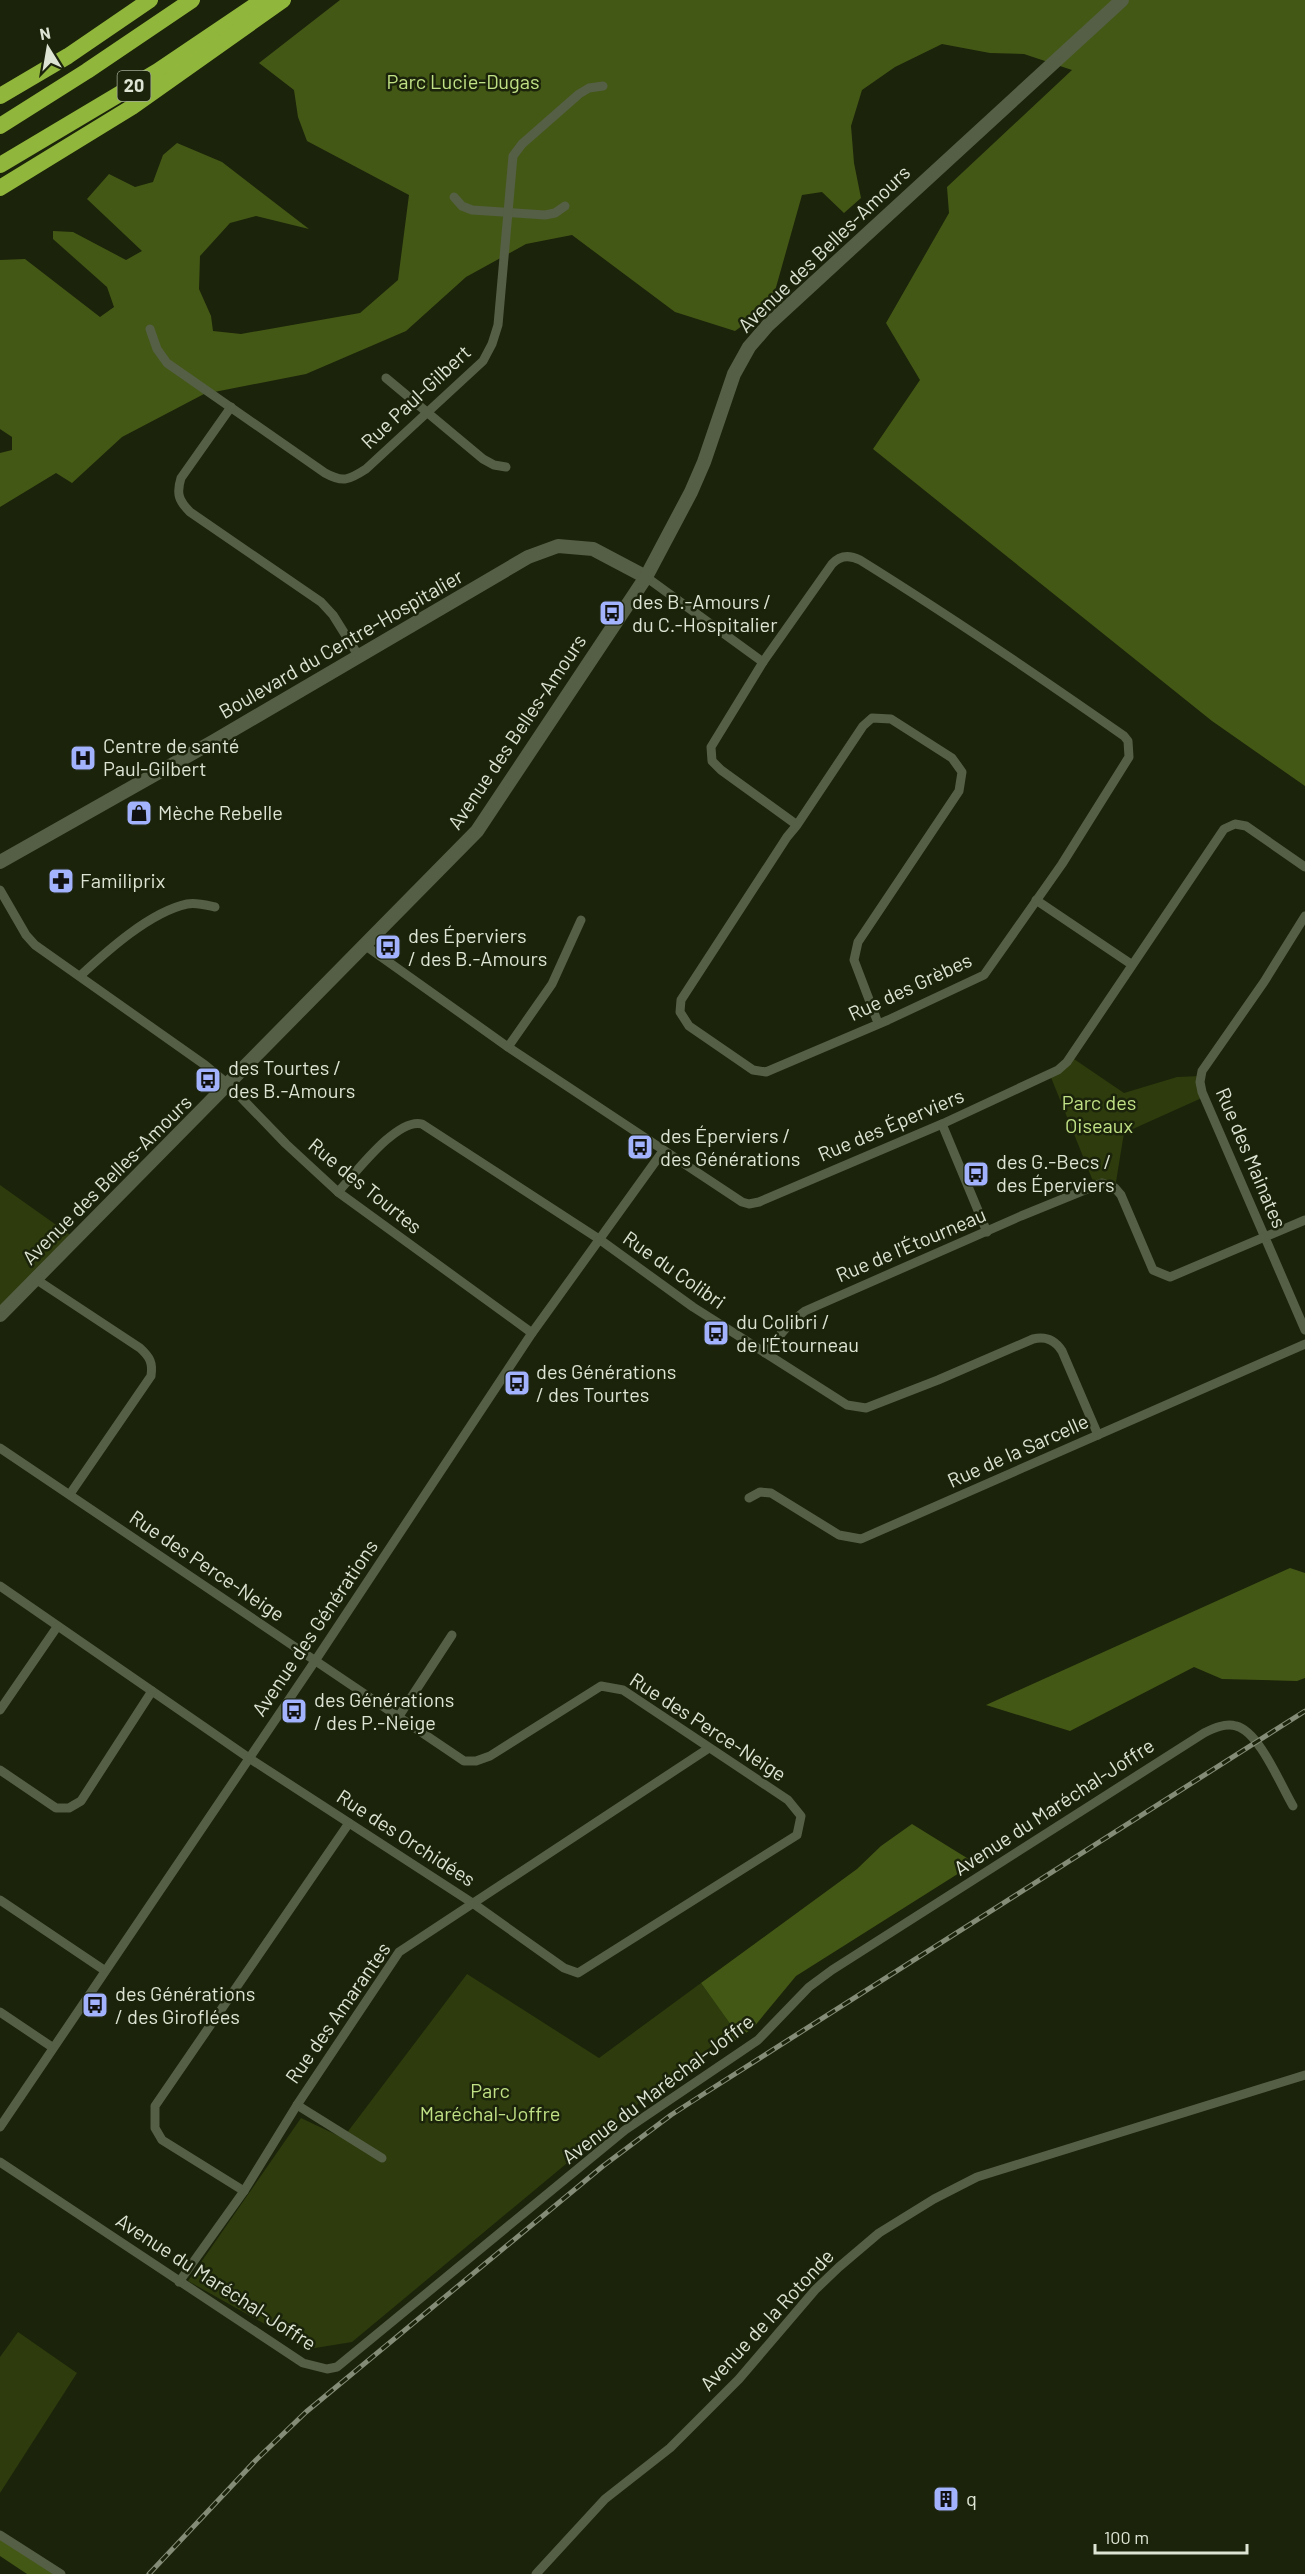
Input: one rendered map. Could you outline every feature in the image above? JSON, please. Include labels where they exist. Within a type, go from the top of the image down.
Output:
[{"type":"highway","points":[[0,96],[68,56],[150,0]]},
{"type":"highway","name":"20","points":[[0,126],[192,0]]},
{"type":"highway","name":"20","points":[[0,165],[158,71],[263,0]]},
{"type":"highway","points":[[0,189],[132,107],[283,0]]},
{"type":"street","name":"Avenue des Belles-Amours","points":[[0,1315],[477,831],[646,577],[691,492],[734,374],[749,347],[783,310],[1122,0]]},
{"type":"street","name":"Rue Paul-Gilbert","points":[[150,329],[157,350],[167,363],[338,480],[351,478],[366,469],[483,361],[498,325],[513,156],[522,144],[579,93],[589,88],[603,86]]},
{"type":"street","points":[[454,197],[462,206],[472,210],[544,215],[555,213],[565,206]]},
{"type":"street","points":[[386,378],[483,459],[494,465],[506,467]]},
{"type":"street","points":[[231,407],[181,478],[177,491],[181,503],[190,512],[321,602],[333,615],[358,655]]},
{"type":"street","name":"Boulevard du Centre-Hospitalier","points":[[0,862],[205,747],[528,557],[558,546],[593,549],[646,577]]},
{"type":"street","name":"Rue des Grèbes","points":[[853,556],[944,613],[1124,736],[1128,741],[1129,757],[1062,864],[984,975],[766,1072],[753,1070],[689,1026],[680,1012],[681,1000],[797,825],[721,770],[712,761],[711,747],[763,662],[832,564],[843,557],[853,556]]},
{"type":"street","points":[[646,577],[763,662]]},
{"type":"street","points":[[797,825],[863,726],[872,718],[891,719],[952,759],[962,772],[959,791],[858,942],[854,953],[854,960],[878,1023]]},
{"type":"street","name":"Rue des Éperviers","points":[[366,946],[508,1047],[742,1202],[749,1204],[759,1202],[942,1124],[1054,1073],[1065,1065],[1224,829],[1235,824],[1246,826],[1305,867]]},
{"type":"street","name":"Rue des Tourtes","points":[[0,890],[26,935],[35,945],[205,1065],[229,1085],[286,1144],[338,1192],[532,1333]]},
{"type":"street","points":[[1036,900],[1131,964]]},
{"type":"street","points":[[80,976],[120,940],[164,914],[187,904],[215,907]]},
{"type":"street","name":"Rue des Mainates","points":[[1305,915],[1200,1076],[1202,1092],[1305,1330]]},
{"type":"street","points":[[508,1047],[552,984],[580,921]]},
{"type":"street","name":"Rue du Colibri","points":[[338,1192],[397,1130],[416,1122],[599,1239],[693,1307],[847,1406],[866,1408],[1033,1339],[1046,1337],[1055,1342],[1062,1351],[1098,1435]]},
{"type":"street","points":[[942,1124],[987,1232]]},
{"type":"street","name":"Avenue des Générations","points":[[0,2127],[315,1661],[532,1333],[663,1150]]},
{"type":"street","name":"Rue de l'Étourneau","points":[[765,1353],[791,1322],[806,1311],[1021,1216],[1102,1183],[1115,1188],[1121,1195],[1153,1270],[1163,1276],[1174,1276],[1305,1220]]},
{"type":"street","points":[[37,1280],[140,1348],[153,1364],[151,1376],[70,1494]]},
{"type":"street","name":"Rue de la Sarcelle","points":[[749,1498],[760,1492],[771,1493],[839,1534],[861,1539],[1305,1344]]},
{"type":"street","name":"Rue des Perce-Neige","points":[[0,1448],[464,1761],[476,1761],[490,1756],[601,1686],[624,1690],[788,1800],[801,1816],[797,1835]]},
{"type":"street","name":"Rue des Orchidées","points":[[0,1586],[249,1758],[474,1904],[564,1968],[578,1973],[797,1835]]},
{"type":"street","points":[[0,1710],[57,1627]]},
{"type":"street","points":[[399,1716],[452,1635]]},
{"type":"street","points":[[0,1770],[56,1808],[69,1808],[81,1801],[152,1692]]},
{"type":"street","name":"Avenue du Maréchal-Joffre","points":[[0,2162],[303,2364],[327,2369],[337,2367],[625,2130],[745,2051],[810,1987],[832,1970],[1204,1733],[1223,1725],[1244,1729],[1260,1748],[1293,1806]]},
{"type":"street","name":"Rue des Amarantes","points":[[179,2282],[244,2191],[297,2105],[399,1952],[710,1748]]},
{"type":"street","points":[[244,2191],[162,2140],[155,2128],[155,2106],[349,1823]]},
{"type":"street","points":[[0,1900],[104,1970]]},
{"type":"street","points":[[0,2012],[52,2047]]},
{"type":"street","name":"Avenue de la Rotonde","points":[[536,2574],[605,2499],[670,2448],[739,2379],[815,2290],[879,2233],[934,2199],[977,2177],[1305,2075]]},
{"type":"street","points":[[297,2105],[382,2158]]},
{"type":"street","points":[[0,2535],[61,2574]]},
{"type":"green space","name":"Parc Lucie-Dugas","points":[[340,0],[1305,0],[1305,786],[1212,721],[873,449],[920,380],[886,323],[949,213],[947,187],[1072,70],[1024,54],[990,53],[942,44],[895,67],[862,90],[851,126],[854,163],[861,198],[844,213],[822,192],[802,195],[771,305],[735,331],[675,312],[572,235],[526,244],[466,277],[406,331],[306,374],[204,394],[122,437],[72,483],[56,473],[0,507],[0,453],[12,450],[12,437],[0,429],[0,260],[25,259],[100,317],[114,307],[107,287],[53,239],[53,231],[73,232],[126,260],[142,251],[87,199],[109,174],[135,187],[153,182],[163,155],[177,143],[222,162],[309,229],[256,216],[230,223],[200,256],[199,289],[211,316],[213,331],[241,334],[360,313],[398,280],[409,195],[307,141],[298,117],[294,90],[259,63]]},
{"type":"green space","name":"Parc des Oiseaux","points":[[1071,1057],[1124,1093],[1177,1077],[1200,1076],[1204,1097],[1124,1133],[1115,1188],[1095,1186],[1050,1075]]},
{"type":"green space","points":[[0,1185],[76,1239],[0,1314]]},
{"type":"green space","points":[[1290,1568],[1305,1573],[1305,1678],[1297,1681],[1222,1679],[1194,1667],[1070,1731],[986,1705]]},
{"type":"green space","points":[[912,1824],[975,1863],[796,1976],[753,2028],[734,2041],[728,2034],[734,2029],[701,1983],[857,1869],[881,1846]]},
{"type":"green space","name":"Parc Maréchal-Joffre","points":[[467,1974],[599,2058],[701,1983],[735,2029],[673,2075],[352,2342],[309,2349],[188,2281],[301,2118],[343,2138]]},
{"type":"green space","points":[[18,2332],[77,2373],[0,2493],[0,2357]]},
{"type":"green space","points":[[0,2535],[61,2574],[27,2574],[0,2556]]},
{"type":"railway","points":[[149,2574],[256,2460],[306,2412],[603,2166],[671,2115],[1305,1711]]},
{"type":"place","name":"des B.-Amours / du C.-Hospitalier","points":[[612,613]]},
{"type":"place","name":"Centre de santé Paul-Gilbert","points":[[83,758]]},
{"type":"place","name":"Mèche Rebelle","points":[[139,813]]},
{"type":"place","name":"Familiprix","points":[[61,881]]},
{"type":"place","name":"des Éperviers / des B.-Amours","points":[[388,947]]},
{"type":"place","name":"des Tourtes / des B.-Amours","points":[[208,1080]]},
{"type":"place","name":"des Éperviers / des Générations","points":[[640,1147]]},
{"type":"place","name":"des G.-Becs / des Éperviers","points":[[976,1174]]},
{"type":"place","name":"du Colibri / de l'Étourneau","points":[[716,1333]]},
{"type":"place","name":"des Générations / des Tourtes","points":[[517,1383]]},
{"type":"place","name":"des Générations / des P.-Neige","points":[[294,1711]]},
{"type":"place","name":"des Générations / des Giroflées","points":[[95,2005]]},
{"type":"place","name":"q","points":[[946,2499]]}]
